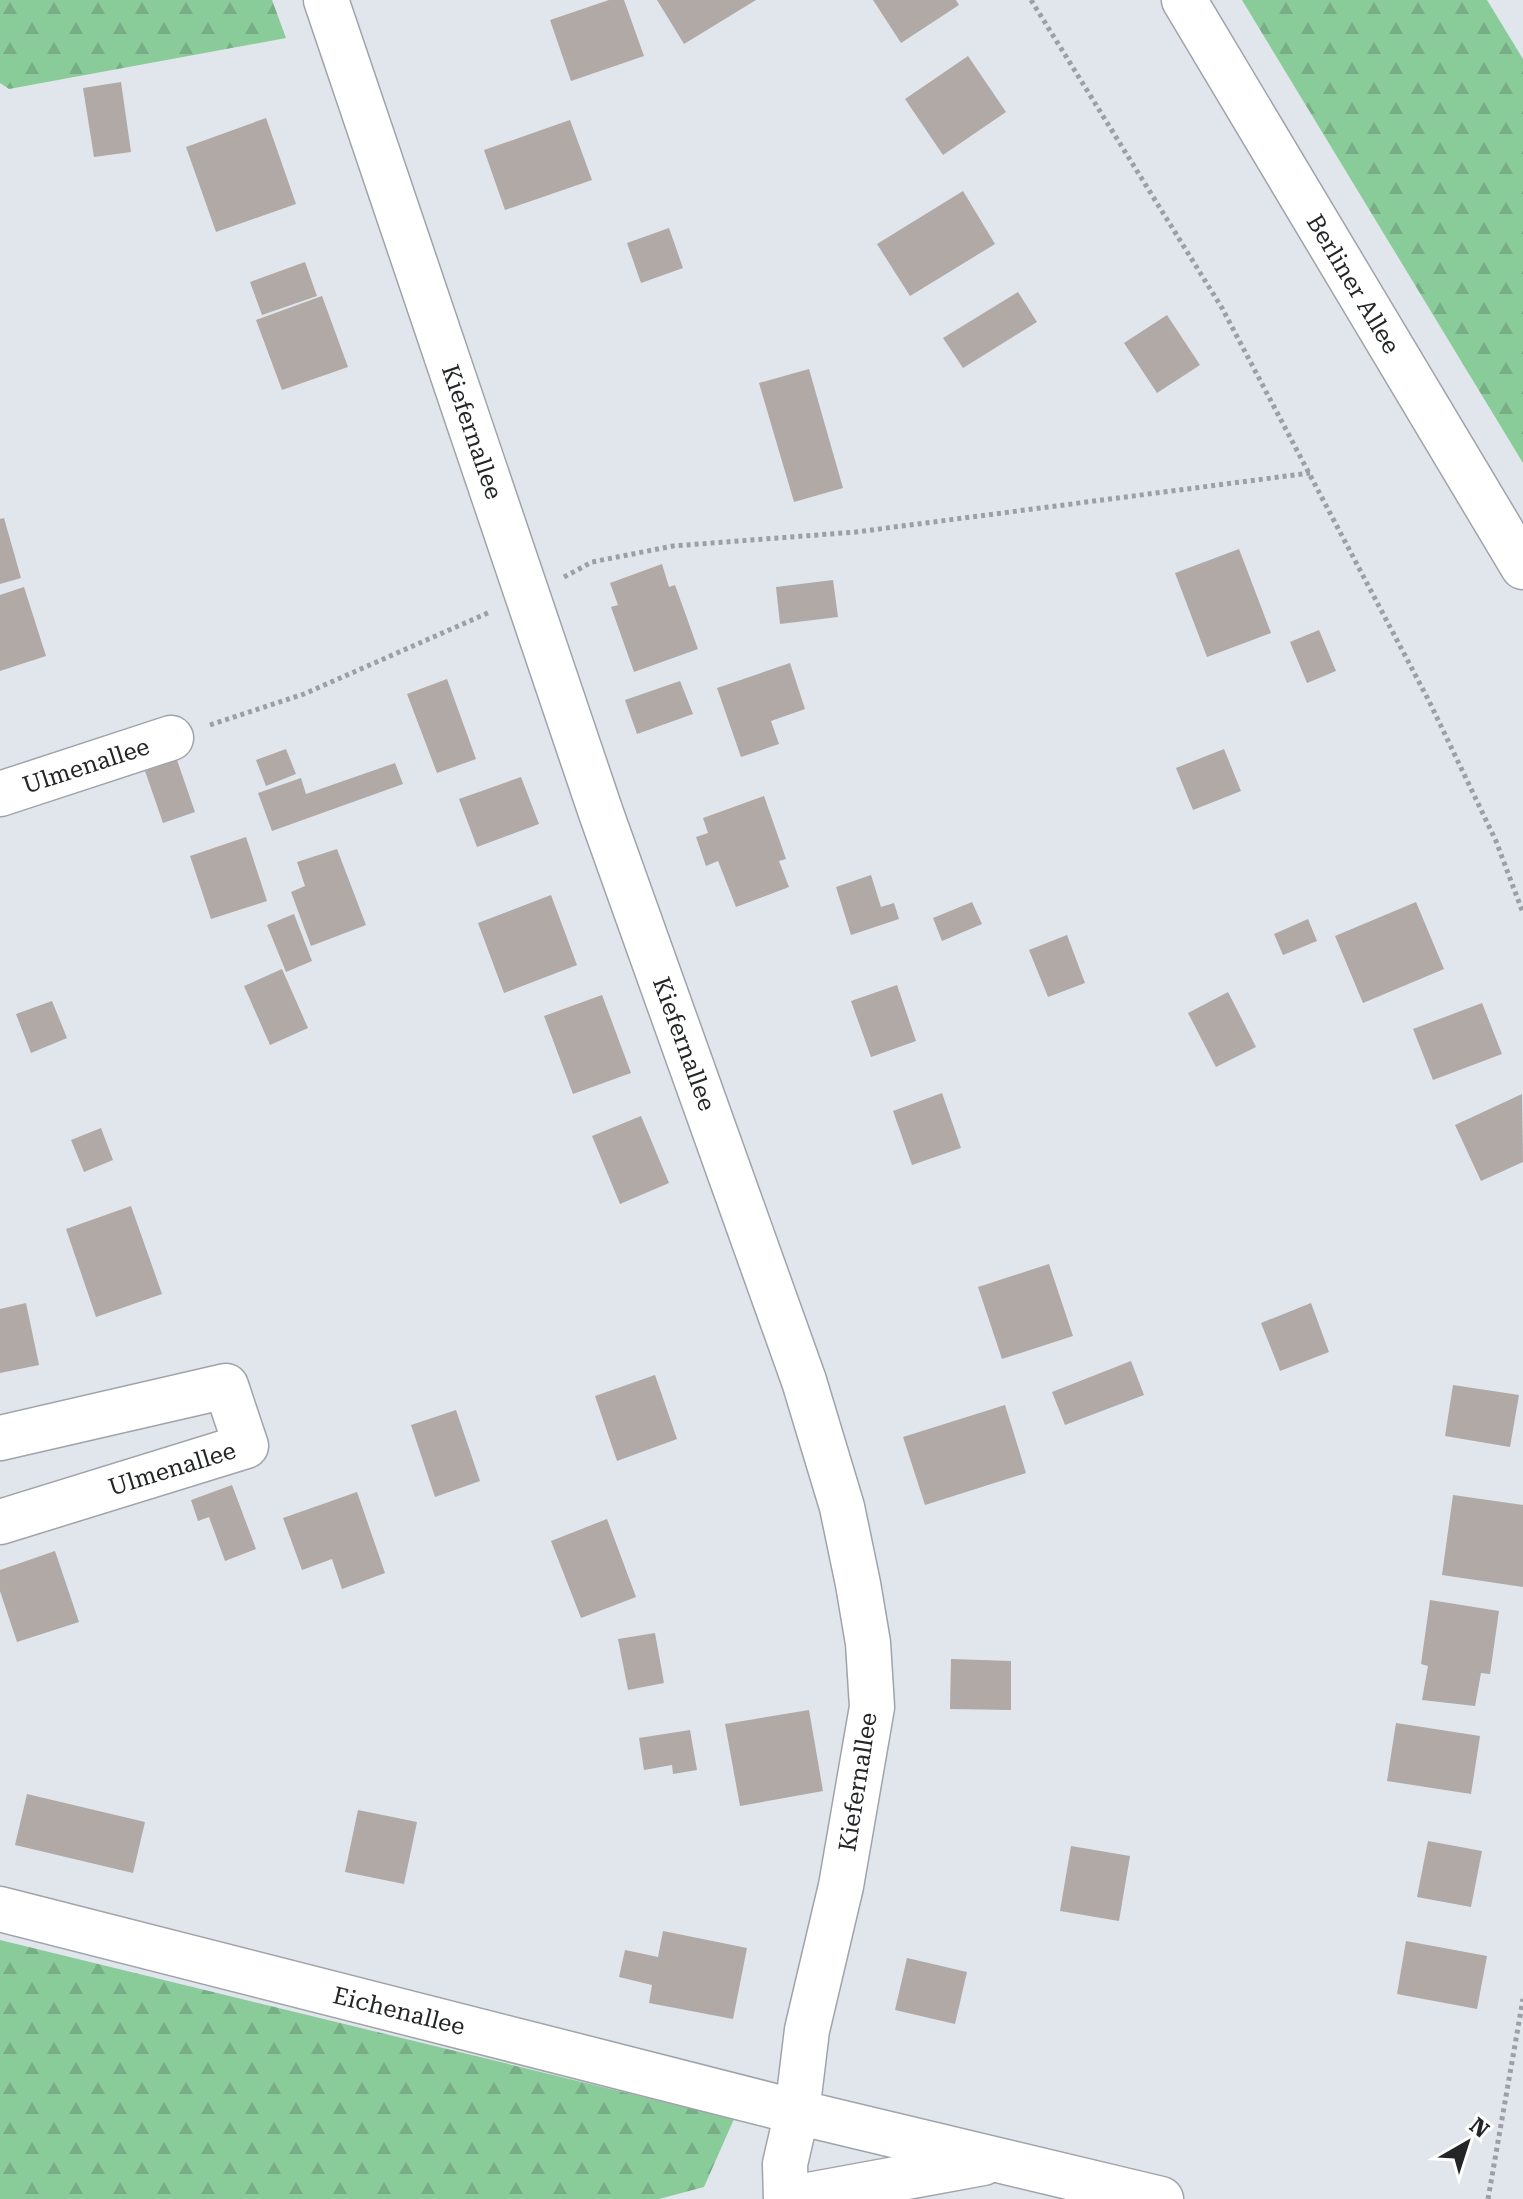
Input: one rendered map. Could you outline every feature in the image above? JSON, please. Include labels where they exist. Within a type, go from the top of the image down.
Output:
[{"type":"street","name":"Kiefernallee","points":[[326,0],[601,813],[804,1381],[842,1507],[868,1643],[872,1707],[841,1886],[807,2030],[797,2112]]},
{"type":"street","name":"Berliner Allee","points":[[1184,0],[1523,567]]},
{"type":"street","name":"Ulmenallee","points":[[0,794],[171,738]]},
{"type":"street","name":"Ulmenallee","points":[[0,1438],[226,1386],[246,1446],[0,1522]]},
{"type":"street","name":"Eichenallee","points":[[0,1909],[797,2112],[1161,2199]]},
{"type":"street","name":"Eichenallee","points":[[797,2112],[785,2164],[786,2199],[1002,2160]]},
{"type":"path","points":[[1031,0],[1222,308],[1436,715],[1496,841],[1523,913]]},
{"type":"path","points":[[171,738],[304,694],[527,596],[592,562],[673,546],[856,532],[1310,473]]},
{"type":"path","points":[[1488,2199],[1523,1999]]},
{"type":"green space","points":[[0,0],[272,0],[286,38],[9,89],[0,83]]},
{"type":"green space","points":[[1242,0],[1487,0],[1523,59],[1523,463]]},
{"type":"green space","points":[[0,1940],[734,2119],[704,2187],[659,2199],[0,2199]]},
{"type":"building","points":[[609,0],[624,0],[644,56],[571,81],[550,20]]},
{"type":"building","points":[[657,0],[756,0],[684,44]]},
{"type":"building","points":[[873,0],[956,0],[959,5],[901,43]]},
{"type":"building","points":[[968,56],[1006,112],[943,155],[905,99]]},
{"type":"building","points":[[121,82],[131,152],[94,157],[83,88]]},
{"type":"building","points":[[266,118],[296,204],[216,232],[186,147]]},
{"type":"building","points":[[570,120],[592,180],[505,210],[484,150]]},
{"type":"building","points":[[963,191],[995,244],[910,296],[877,244]]},
{"type":"building","points":[[669,228],[683,268],[641,283],[627,243]]},
{"type":"building","points":[[305,262],[317,296],[262,315],[250,282]]},
{"type":"building","points":[[1018,292],[1037,322],[963,368],[943,338]]},
{"type":"building","points":[[322,296],[348,367],[282,390],[256,320]]},
{"type":"building","points":[[1167,315],[1200,365],[1157,393],[1124,343]]},
{"type":"building","points":[[809,369],[843,488],[794,502],[759,383]]},
{"type":"building","points":[[4,518],[21,578],[0,584],[0,519]]},
{"type":"building","points":[[1239,549],[1271,633],[1207,657],[1175,573]]},
{"type":"building","points":[[662,564],[669,587],[675,585],[698,649],[634,672],[611,607],[618,605],[610,583]]},
{"type":"building","points":[[833,580],[838,617],[780,624],[776,587]]},
{"type":"building","points":[[24,587],[46,656],[0,671],[0,595]]},
{"type":"building","points":[[1319,630],[1336,671],[1307,683],[1290,642]]},
{"type":"building","points":[[790,663],[805,709],[771,721],[779,744],[741,757],[717,688]]},
{"type":"building","points":[[447,679],[476,759],[437,773],[407,694]]},
{"type":"building","points":[[680,681],[693,714],[637,734],[625,700]]},
{"type":"building","points":[[286,749],[296,774],[266,786],[256,760]]},
{"type":"building","points":[[1224,749],[1241,791],[1193,810],[1176,768]]},
{"type":"building","points":[[177,760],[195,812],[163,823],[145,771]]},
{"type":"building","points":[[395,763],[403,784],[272,831],[258,793],[301,778],[306,794]]},
{"type":"building","points":[[521,777],[539,824],[477,847],[459,799]]},
{"type":"building","points":[[764,796],[786,859],[779,861],[789,887],[736,907],[718,861],[706,866],[696,837],[708,833],[703,818]]},
{"type":"building","points":[[246,837],[267,901],[211,919],[190,856]]},
{"type":"building","points":[[337,849],[366,925],[311,946],[291,892],[305,886],[297,862]]},
{"type":"building","points":[[871,875],[881,907],[894,903],[899,919],[851,935],[836,887]]},
{"type":"building","points":[[551,895],[577,965],[504,993],[478,923]]},
{"type":"building","points":[[972,902],[982,924],[942,941],[933,918]]},
{"type":"building","points":[[1416,902],[1444,969],[1363,1003],[1335,936]]},
{"type":"building","points":[[294,914],[312,961],[286,972],[267,925]]},
{"type":"building","points":[[1308,919],[1317,941],[1283,955],[1274,934]]},
{"type":"building","points":[[1067,935],[1085,983],[1048,997],[1029,950]]},
{"type":"building","points":[[282,969],[308,1028],[270,1045],[244,986]]},
{"type":"building","points":[[897,985],[916,1041],[871,1057],[851,1001]]},
{"type":"building","points":[[1228,992],[1256,1047],[1216,1067],[1188,1013]]},
{"type":"building","points":[[602,995],[631,1073],[573,1094],[544,1016]]},
{"type":"building","points":[[52,1001],[67,1038],[31,1053],[16,1014]]},
{"type":"building","points":[[1482,1003],[1502,1054],[1433,1080],[1413,1029]]},
{"type":"building","points":[[942,1093],[961,1148],[912,1165],[893,1111]]},
{"type":"building","points":[[1522,1094],[1523,1162],[1481,1181],[1455,1125]]},
{"type":"building","points":[[641,1116],[669,1183],[620,1204],[592,1136]]},
{"type":"building","points":[[101,1128],[113,1160],[84,1172],[71,1140]]},
{"type":"building","points":[[131,1206],[162,1294],[96,1317],[66,1229]]},
{"type":"building","points":[[1049,1264],[1073,1336],[1002,1359],[978,1287]]},
{"type":"building","points":[[26,1303],[39,1365],[0,1373],[0,1309]]},
{"type":"building","points":[[1311,1303],[1329,1352],[1280,1371],[1261,1323]]},
{"type":"building","points":[[1131,1361],[1144,1395],[1065,1425],[1052,1392]]},
{"type":"building","points":[[655,1375],[677,1439],[617,1461],[595,1396]]},
{"type":"building","points":[[1453,1385],[1519,1395],[1510,1447],[1445,1436]]},
{"type":"building","points":[[1005,1405],[1026,1473],[925,1505],[903,1437]]},
{"type":"building","points":[[456,1410],[480,1481],[435,1497],[411,1425]]},
{"type":"building","points":[[232,1485],[256,1549],[225,1561],[209,1517],[198,1521],[191,1500]]},
{"type":"building","points":[[357,1492],[385,1573],[342,1589],[332,1559],[302,1570],[283,1518]]},
{"type":"building","points":[[1453,1495],[1523,1505],[1523,1587],[1442,1575]]},
{"type":"building","points":[[607,1519],[636,1597],[581,1618],[551,1541]]},
{"type":"building","points":[[55,1551],[79,1622],[17,1642],[0,1591],[0,1570]]},
{"type":"building","points":[[1430,1600],[1499,1611],[1490,1674],[1481,1673],[1475,1706],[1422,1700],[1428,1666],[1421,1664]]},
{"type":"building","points":[[655,1633],[664,1683],[628,1690],[618,1639]]},
{"type":"building","points":[[951,1659],[1011,1661],[1011,1710],[950,1709]]},
{"type":"building","points":[[809,1710],[823,1791],[740,1806],[725,1724]]},
{"type":"building","points":[[1396,1723],[1480,1736],[1471,1794],[1387,1781]]},
{"type":"building","points":[[690,1730],[697,1770],[673,1774],[672,1765],[644,1770],[639,1738]]},
{"type":"building","points":[[27,1794],[145,1822],[133,1873],[15,1845]]},
{"type":"building","points":[[358,1810],[417,1822],[404,1884],[345,1872]]},
{"type":"building","points":[[1428,1841],[1482,1851],[1471,1907],[1417,1897]]},
{"type":"building","points":[[1071,1846],[1130,1856],[1119,1921],[1060,1911]]},
{"type":"building","points":[[663,1931],[747,1948],[733,2019],[649,2003],[652,1985],[619,1977],[625,1950],[658,1957]]},
{"type":"building","points":[[1406,1941],[1487,1956],[1477,2009],[1397,1994]]},
{"type":"building","points":[[907,1958],[967,1972],[955,2024],[895,2010]]}]
